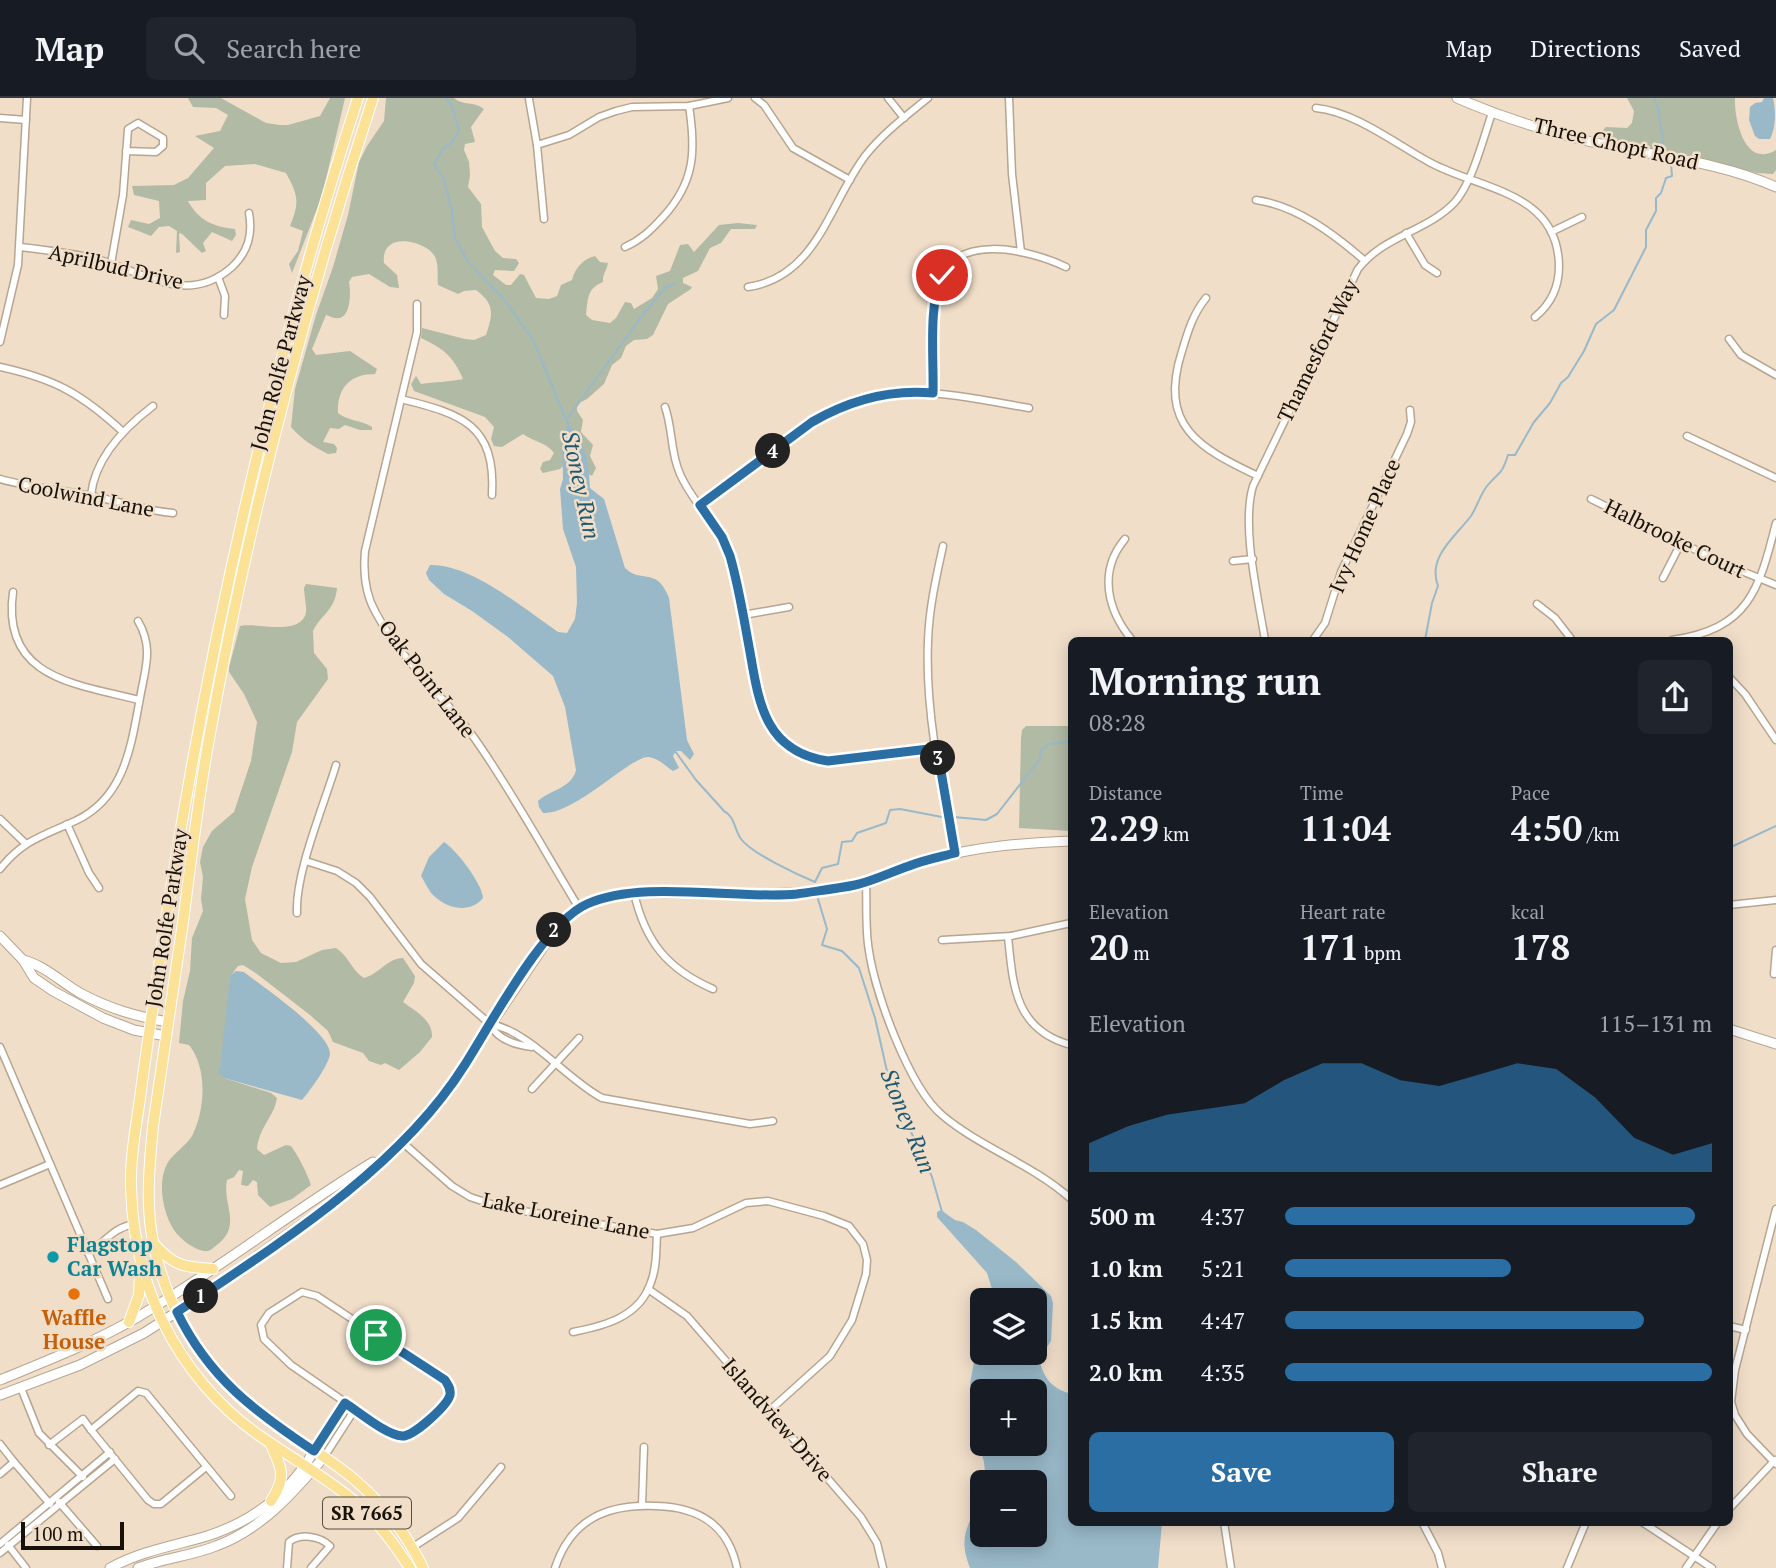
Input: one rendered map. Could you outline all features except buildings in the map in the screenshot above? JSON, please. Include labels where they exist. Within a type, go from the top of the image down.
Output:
[{"type":"main road","name":"John Rolfe Parkway","points":[[309,1469],[236,1416],[204,1384],[178,1349],[156,1306],[140,1258],[134,1224],[132,1161],[191,762],[241,518],[290,328],[358,98]]},
{"type":"main road","name":"John Rolfe Parkway","points":[[324,1457],[260,1414],[229,1386],[200,1352],[170,1297],[154,1244],[150,1220],[149,1166],[196,814],[241,576],[271,446],[306,317],[373,98]]},
{"type":"main road","name":"Three Chopt Road","points":[[1457,98],[1492,113],[1575,138],[1719,167],[1776,186]]},
{"type":"main road","points":[[0,1395],[100,1356],[163,1321],[349,1191],[402,1142],[438,1103],[556,928],[579,908],[602,898],[634,893],[778,895],[819,891],[866,882],[911,865],[955,853],[1068,841]]},
{"type":"main road","points":[[0,936],[23,960],[34,978],[71,1002],[134,1030],[166,1036]]},
{"type":"main road","points":[[23,960],[36,963],[80,993],[105,1005],[131,1016],[168,1022]]},
{"type":"main road","points":[[1733,1030],[1776,1044]]},
{"type":"main road","points":[[0,1380],[73,1350],[129,1322],[214,1269],[326,1191],[390,1152]]},
{"type":"main road","points":[[154,1244],[164,1255],[181,1266],[214,1269]]},
{"type":"main road","points":[[129,1322],[140,1290],[140,1258]]},
{"type":"main road","points":[[270,1443],[282,1473],[280,1486],[271,1501]]},
{"type":"main road","points":[[138,1568],[227,1542],[278,1507],[309,1469],[314,1451]]},
{"type":"main road","points":[[110,1568],[141,1553],[220,1531],[249,1517],[285,1492],[324,1457]]},
{"type":"main road","name":"SR 7665","points":[[324,1457],[365,1489],[413,1547],[424,1568]]},
{"type":"main road","name":"SR 7665","points":[[309,1469],[338,1488],[372,1518],[396,1546],[410,1568]]},
{"type":"street","points":[[0,342],[12,295],[19,247],[27,98]]},
{"type":"street","points":[[537,145],[569,135],[599,117],[632,107],[689,106],[728,98]]},
{"type":"street","points":[[755,98],[764,105],[793,148],[850,180]]},
{"type":"street","points":[[888,98],[904,118]]},
{"type":"street","points":[[748,287],[782,275],[800,262],[866,155],[928,98]]},
{"type":"street","points":[[1009,98],[1012,174],[1021,253]]},
{"type":"street","points":[[529,99],[537,145],[544,219]]},
{"type":"street","points":[[625,247],[648,234],[677,201],[685,185],[693,155],[689,106]]},
{"type":"street","points":[[1316,108],[1340,113],[1431,163],[1519,198],[1541,216],[1551,232],[1559,259],[1558,281],[1550,302],[1535,317]]},
{"type":"street","name":"Thamesford Way","points":[[1265,637],[1248,510],[1258,476],[1350,284],[1365,261],[1388,243],[1439,215],[1453,204],[1468,179],[1492,113]]},
{"type":"street","points":[[0,118],[26,120]]},
{"type":"street","points":[[111,264],[123,195],[126,151],[128,129],[138,123],[163,138],[163,146],[156,152],[126,151]]},
{"type":"street","points":[[1256,200],[1282,205],[1338,238],[1365,261]]},
{"type":"street","points":[[224,315],[225,296],[218,277],[237,262],[245,250],[251,234],[249,213]]},
{"type":"street","points":[[1551,232],[1582,217]]},
{"type":"street","points":[[1406,233],[1425,265],[1437,273]]},
{"type":"street","name":"Aprilbud Drive","points":[[19,247],[66,253],[111,264],[172,285],[192,285],[218,277]]},
{"type":"street","points":[[933,393],[937,285],[956,259],[972,251],[990,248],[1046,257],[1066,267]]},
{"type":"street","points":[[1206,298],[1194,314],[1179,359],[1175,384],[1177,404],[1184,424],[1205,448],[1258,476]]},
{"type":"street","name":"Oak Point Lane","points":[[417,304],[419,322],[365,551],[363,564],[368,594],[378,617],[399,647],[476,740],[579,908]]},
{"type":"street","points":[[1729,340],[1741,355],[1776,374]]},
{"type":"street","points":[[0,367],[41,378],[70,390],[93,405],[123,432]]},
{"type":"street","points":[[700,505],[812,422],[830,412],[878,395],[902,392],[933,393],[1029,408]]},
{"type":"street","points":[[401,399],[446,411],[474,430],[492,463],[492,495]]},
{"type":"street","points":[[91,495],[96,471],[123,432],[153,406]]},
{"type":"street","points":[[665,407],[671,428],[674,459],[680,475],[722,537],[730,556],[760,706],[776,734],[804,755],[828,761],[937,748]]},
{"type":"street","name":"Ivy Home Place","points":[[1315,637],[1325,623],[1341,572],[1407,434],[1411,422],[1410,410]]},
{"type":"street","points":[[1687,436],[1776,478]]},
{"type":"street","name":"Coolwind Lane","points":[[0,479],[34,488],[91,495],[156,512],[173,513]]},
{"type":"street","name":"Halbrooke Court","points":[[1591,499],[1759,580],[1776,585]]},
{"type":"street","points":[[1686,637],[1709,632],[1725,624],[1745,606],[1759,580],[1776,523]]},
{"type":"street","points":[[1125,539],[1111,561],[1108,582],[1116,616],[1128,637]]},
{"type":"street","points":[[1663,578],[1681,543]]},
{"type":"street","points":[[943,546],[933,595],[928,642],[930,698],[955,853]]},
{"type":"street","points":[[1233,561],[1253,559]]},
{"type":"street","points":[[12,592],[10,615],[17,638],[35,665],[61,680],[139,701]]},
{"type":"street","points":[[1537,604],[1555,618],[1570,637]]},
{"type":"street","points":[[743,615],[789,607]]},
{"type":"street","points":[[0,869],[25,843],[90,812],[106,799],[120,778],[129,754],[148,646],[138,621]]},
{"type":"street","points":[[1709,632],[1711,637]]},
{"type":"street","points":[[1733,681],[1745,694],[1776,740]]},
{"type":"street","points":[[298,913],[297,898],[306,861],[336,765]]},
{"type":"street","points":[[0,819],[25,843]]},
{"type":"street","points":[[67,824],[89,873],[99,888]]},
{"type":"street","points":[[306,861],[337,871],[356,883],[370,897],[421,964],[489,1024],[495,1034],[522,1046],[534,1048],[583,1087],[608,1100],[750,1124],[773,1121]]},
{"type":"street","points":[[866,882],[872,967],[898,1043],[924,1095],[932,1106],[953,1123],[1048,1180],[1068,1197]]},
{"type":"street","points":[[634,893],[643,925],[653,944],[682,972],[713,989]]},
{"type":"street","points":[[1733,905],[1776,900]]},
{"type":"street","points":[[942,940],[1011,936],[1068,924]]},
{"type":"street","points":[[1011,936],[1012,982],[1017,1000],[1026,1015],[1049,1037],[1068,1044]]},
{"type":"street","points":[[1774,974],[1776,950]]},
{"type":"street","points":[[532,1090],[579,1038]]},
{"type":"street","points":[[0,1047],[108,1299]]},
{"type":"street","name":"Lake Loreine Lane","points":[[402,1142],[452,1186],[490,1205],[657,1234],[693,1228],[746,1203],[768,1201],[839,1221],[858,1236],[866,1253],[867,1271],[852,1320],[830,1356],[769,1411]]},
{"type":"street","points":[[0,1185],[50,1164]]},
{"type":"street","points":[[1733,1380],[1776,1209]]},
{"type":"street","points":[[88,1253],[102,1244],[118,1227],[134,1224]]},
{"type":"street","points":[[573,1332],[606,1325],[623,1317],[639,1302],[648,1289],[656,1262],[657,1234]]},
{"type":"street","name":"Islandview Drive","points":[[648,1289],[687,1316],[866,1525],[877,1543],[883,1568]]},
{"type":"street","points":[[302,1292],[317,1296],[445,1380],[450,1389],[445,1404],[415,1432],[405,1437],[393,1434],[345,1403],[291,1365],[261,1335],[265,1316],[302,1292]]},
{"type":"street","points":[[1733,1326],[1746,1330]]},
{"type":"street","points":[[21,1388],[39,1433],[84,1478]]},
{"type":"street","points":[[91,1430],[138,1391],[146,1393],[231,1496]]},
{"type":"street","points":[[314,1451],[345,1403]]},
{"type":"street","points":[[324,1457],[355,1409]]},
{"type":"street","points":[[1733,1412],[1747,1434],[1775,1461],[1733,1505]]},
{"type":"street","points":[[49,1445],[83,1419],[154,1504],[161,1504],[206,1467]]},
{"type":"street","points":[[0,1444],[51,1506]]},
{"type":"street","points":[[642,1505],[644,1447]]},
{"type":"street","points":[[26,1568],[3,1547],[84,1478],[110,1452]]},
{"type":"street","points":[[84,1478],[115,1459]]},
{"type":"street","points":[[0,1474],[14,1462]]},
{"type":"street","points":[[413,1547],[458,1518],[501,1467]]},
{"type":"street","points":[[58,1500],[97,1546]]},
{"type":"street","points":[[555,1568],[564,1547],[584,1524],[608,1510],[642,1505],[678,1507],[699,1514],[726,1538],[737,1568]]},
{"type":"street","points":[[1225,1526],[1231,1568]]},
{"type":"street","points":[[1424,1526],[1438,1553],[1442,1568]]},
{"type":"street","points":[[1567,1568],[1584,1526]]},
{"type":"street","points":[[1648,1526],[1712,1568]]},
{"type":"street","points":[[1686,1568],[1715,1526]]},
{"type":"street","points":[[287,1568],[289,1542],[304,1536],[326,1541],[330,1546],[311,1568]]},
{"type":"green space","points":[[188,98],[221,98],[266,123],[288,125],[320,116],[330,98],[345,98],[322,196],[292,273],[289,264],[298,251],[303,231],[290,226],[296,204],[293,187],[286,173],[255,164],[225,166],[206,183],[206,200],[188,201],[207,221],[235,229],[236,235],[232,241],[212,232],[203,243],[206,251],[202,253],[181,233],[180,252],[176,253],[177,231],[169,226],[159,227],[151,236],[128,227],[131,220],[149,224],[160,218],[159,201],[134,195],[132,186],[174,185],[188,178],[214,148],[195,136],[220,131],[228,115],[216,108],[193,107]]},
{"type":"green space","points":[[386,98],[454,98],[484,109],[471,127],[475,142],[465,144],[470,175],[468,187],[481,204],[482,227],[495,251],[503,258],[516,259],[519,263],[514,271],[495,270],[493,275],[506,285],[511,285],[520,274],[524,275],[536,298],[549,299],[557,296],[561,285],[572,280],[580,265],[595,256],[600,262],[608,263],[603,282],[594,287],[589,295],[586,315],[592,320],[610,323],[625,302],[631,303],[634,309],[652,298],[658,289],[656,276],[670,271],[680,245],[688,244],[694,252],[719,225],[757,225],[755,229],[731,229],[721,243],[710,248],[698,271],[683,278],[683,283],[692,287],[691,289],[668,304],[653,335],[647,339],[634,340],[626,346],[621,358],[612,365],[604,384],[577,404],[577,411],[583,420],[581,432],[593,445],[590,456],[596,468],[592,476],[566,463],[560,469],[543,473],[540,469],[543,462],[550,460],[554,453],[547,447],[523,434],[502,447],[494,446],[491,439],[494,427],[485,417],[414,391],[411,384],[416,376],[421,384],[463,379],[447,354],[421,338],[422,328],[474,340],[486,335],[491,310],[487,300],[476,290],[458,294],[438,285],[435,257],[431,251],[424,246],[405,241],[389,245],[385,252],[384,263],[397,275],[399,288],[390,287],[369,274],[352,277],[349,282],[348,309],[342,317],[326,315],[312,349],[316,355],[350,351],[377,369],[375,374],[359,377],[347,384],[338,404],[338,413],[372,427],[372,430],[360,430],[345,425],[339,429],[330,428],[323,442],[334,444],[337,448],[336,453],[328,454],[291,427],[295,389],[348,215],[359,162],[384,121]]},
{"type":"green space","points":[[1627,98],[1735,98],[1739,129],[1749,148],[1756,153],[1765,154],[1776,150],[1776,170],[1773,174],[1757,173],[1695,156],[1607,140],[1602,131],[1606,127],[1627,128],[1632,123],[1634,111]]},
{"type":"green space","points":[[306,584],[337,588],[334,602],[313,631],[314,653],[327,669],[328,679],[297,722],[292,752],[252,867],[245,899],[252,940],[261,953],[281,963],[296,962],[322,950],[336,948],[364,978],[403,958],[415,976],[403,1002],[426,1021],[432,1031],[432,1037],[420,1052],[399,1070],[385,1063],[381,1065],[369,1061],[363,1053],[333,1042],[328,1031],[310,1015],[257,974],[243,965],[238,966],[230,977],[224,1078],[271,1093],[277,1098],[257,1149],[264,1155],[286,1145],[291,1146],[311,1185],[292,1199],[270,1207],[258,1195],[257,1182],[253,1180],[248,1186],[241,1185],[243,1171],[239,1170],[234,1177],[227,1180],[229,1229],[218,1244],[204,1251],[187,1243],[174,1230],[164,1207],[162,1180],[167,1164],[192,1136],[202,1102],[202,1077],[195,1054],[189,1045],[179,1043],[192,938],[203,911],[200,862],[203,847],[212,831],[234,812],[251,761],[257,722],[244,694],[229,672],[229,667],[240,626],[284,627],[300,622],[306,613]]},
{"type":"green space","points":[[1026,726],[1068,726],[1068,831],[1019,828],[1022,730]]},
{"type":"water","points":[[1764,98],[1773,98],[1774,103],[1774,124],[1770,139],[1759,139],[1755,136],[1749,120],[1750,107],[1762,102]]},
{"type":"water","points":[[568,424],[579,438],[585,454],[590,488],[604,499],[625,568],[631,573],[659,582],[669,598],[687,740],[694,754],[690,760],[681,751],[676,751],[673,756],[679,768],[673,771],[653,758],[641,759],[571,805],[543,813],[538,801],[570,781],[576,770],[565,707],[553,676],[508,637],[444,594],[429,580],[426,573],[430,565],[463,572],[514,600],[558,632],[567,633],[575,619],[577,603],[576,567],[563,529],[560,489],[563,479],[562,439]]},
{"type":"water","points":[[444,842],[455,852],[479,885],[483,898],[472,906],[458,908],[445,904],[431,893],[421,876],[429,857]]},
{"type":"water","points":[[236,971],[244,972],[293,1010],[327,1044],[330,1053],[327,1064],[302,1100],[224,1078],[218,1072],[230,976]]},
{"type":"water","points":[[941,1210],[976,1230],[1043,1288],[992,1288],[987,1273],[937,1217],[937,1212]]},
{"type":"water","points":[[1047,1292],[1053,1303],[1051,1341],[1047,1347]]},
{"type":"water","points":[[973,1365],[1041,1365],[1049,1381],[1068,1393],[1068,1526],[1162,1526],[1158,1568],[970,1568],[965,1540],[970,1521],[970,1547],[1047,1547],[1047,1470],[985,1470],[982,1456],[1047,1456],[1047,1379],[971,1379]]},
{"type":"waterway","name":"Stoney Run","points":[[446,98],[453,108],[459,131],[443,149],[434,165],[443,177],[452,211],[455,238],[468,262],[503,298],[533,340],[568,424]]},
{"type":"waterway","points":[[1654,98],[1664,148]]},
{"type":"waterway","points":[[1426,637],[1438,586],[1436,566],[1439,557],[1471,516],[1485,490],[1501,471],[1508,455],[1515,455],[1534,422],[1568,377],[1596,324],[1614,310],[1646,247],[1646,230],[1656,211],[1656,198],[1661,193],[1666,178],[1672,176],[1671,164]]},
{"type":"waterway","points":[[568,418],[641,317],[665,288],[675,283]]},
{"type":"waterway","points":[[954,817],[986,820],[997,814],[1040,759],[1041,750],[1049,744],[1068,741]]},
{"type":"waterway","name":"Stoney Run","points":[[675,751],[696,780],[730,817],[746,845],[775,863],[815,882],[822,868],[838,864],[842,842],[852,841],[857,833],[886,823],[890,810],[900,809],[942,817]]},
{"type":"waterway","points":[[1733,846],[1776,826]]},
{"type":"waterway","name":"Stoney Run","points":[[818,899],[827,929],[822,945],[842,951],[859,968],[875,1018],[891,1089],[932,1177],[942,1212]]},
{"type":"place","name":"Flagstop Car Wash","points":[[53,1257]]},
{"type":"place","name":"Waffle House","points":[[74,1294]]},
{"type":"route","points":[[376,1335],[445,1380],[450,1389],[448,1399],[415,1432],[405,1437],[393,1434],[345,1403],[314,1451],[260,1414],[229,1386],[194,1342],[177,1312],[349,1191],[425,1119],[464,1067],[533,959],[556,928],[579,908],[602,898],[634,893],[778,895],[819,891],[856,885],[911,865],[955,853],[937,748],[828,761],[814,759],[796,751],[776,734],[760,706],[730,556],[722,537],[700,505],[812,422],[830,412],[862,399],[886,394],[933,393],[935,302],[937,285],[942,275]]}]
